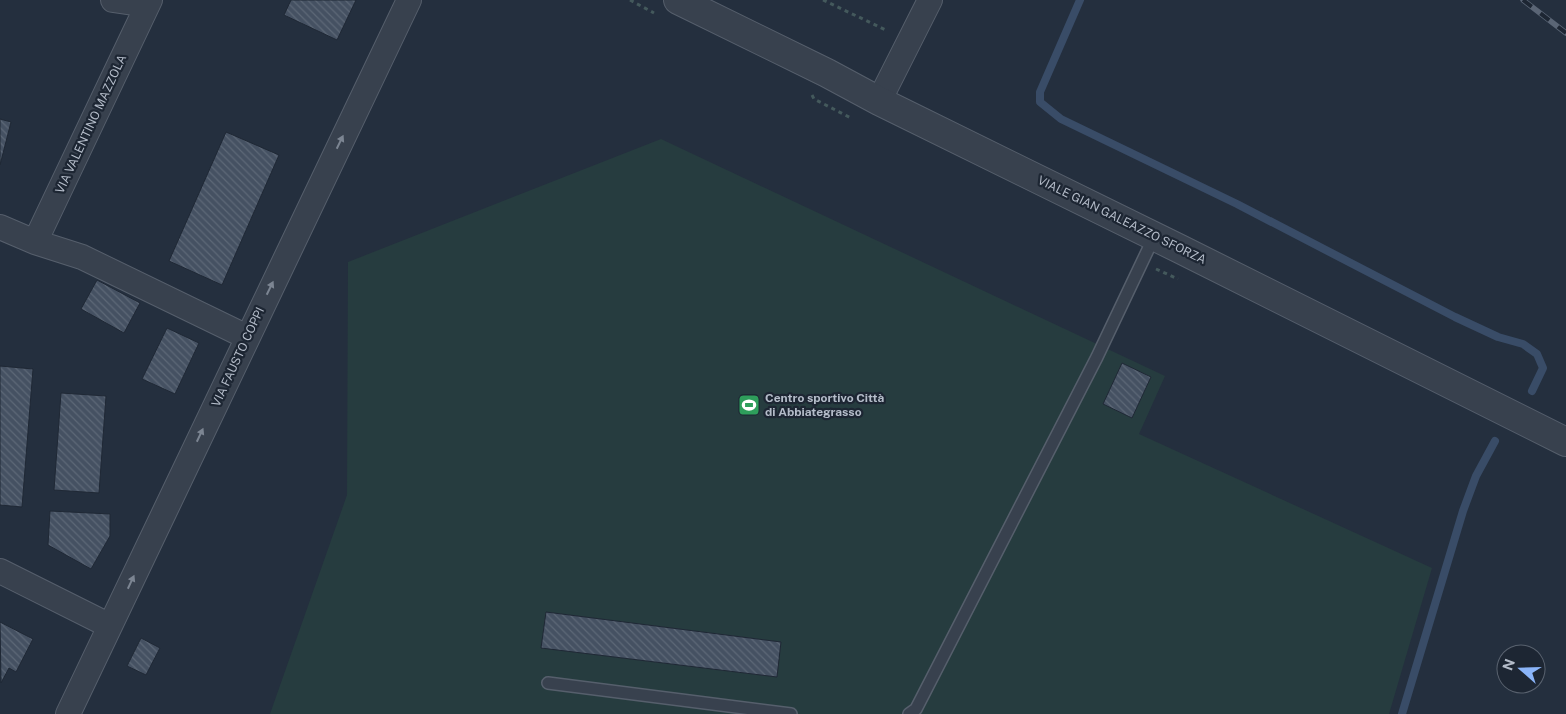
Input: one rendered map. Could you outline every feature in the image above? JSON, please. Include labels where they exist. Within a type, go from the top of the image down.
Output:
[{"type":"street","name":"VIA VALENTINO MAZZOLA","points":[[35,242],[148,3],[113,0]]},
{"type":"street","name":"VIA FAUSTO COPPI","points":[[68,714],[409,0]]},
{"type":"street","name":"VIALE GIAN GALEAZZO SFORZA","points":[[678,0],[1566,442]]},
{"type":"street","points":[[879,101],[930,0]]},
{"type":"street","points":[[0,228],[35,242],[82,257],[247,337]]},
{"type":"street","points":[[0,571],[110,626]]},
{"type":"lane","points":[[909,714],[916,709],[926,691],[1097,357],[1154,237]]},
{"type":"lane","points":[[548,683],[791,714]]},
{"type":"path","points":[[823,0],[909,41]]},
{"type":"green space","name":"Centro sportivo Città di Abbiategrasso","points":[[661,139],[1165,376],[1139,434],[1432,568],[1389,714],[270,714],[347,495],[348,262]]},
{"type":"building","points":[[291,0],[356,0],[337,40],[284,15]]},
{"type":"building","points":[[0,119],[11,122],[0,165]]},
{"type":"building","points":[[226,132],[279,155],[222,285],[169,261]]},
{"type":"building","points":[[97,280],[140,303],[124,333],[81,309]]},
{"type":"building","points":[[167,328],[199,343],[175,394],[142,379]]},
{"type":"building","points":[[1122,363],[1151,377],[1132,418],[1103,404]]},
{"type":"building","points":[[0,366],[33,369],[22,507],[0,505]]},
{"type":"building","points":[[61,393],[106,396],[99,493],[54,490]]},
{"type":"building","points":[[50,511],[110,514],[110,536],[91,569],[48,545]]},
{"type":"building","points":[[546,612],[781,642],[777,677],[541,648]]},
{"type":"building","points":[[0,622],[33,639],[16,672],[9,668],[1,683]]},
{"type":"building","points":[[141,638],[160,648],[146,675],[127,666]]},
{"type":"waterway","points":[[1080,0],[1040,92],[1040,102],[1061,119],[1237,204],[1455,317],[1498,337],[1523,344],[1537,354],[1543,368],[1532,391]]},
{"type":"waterway","points":[[1402,714],[1463,511],[1476,476],[1495,441]]},
{"type":"railway","points":[[1523,0],[1566,33]]},
{"type":"place","name":"Centro sportivo Città di Abbiategrasso","points":[[749,405]]}]
